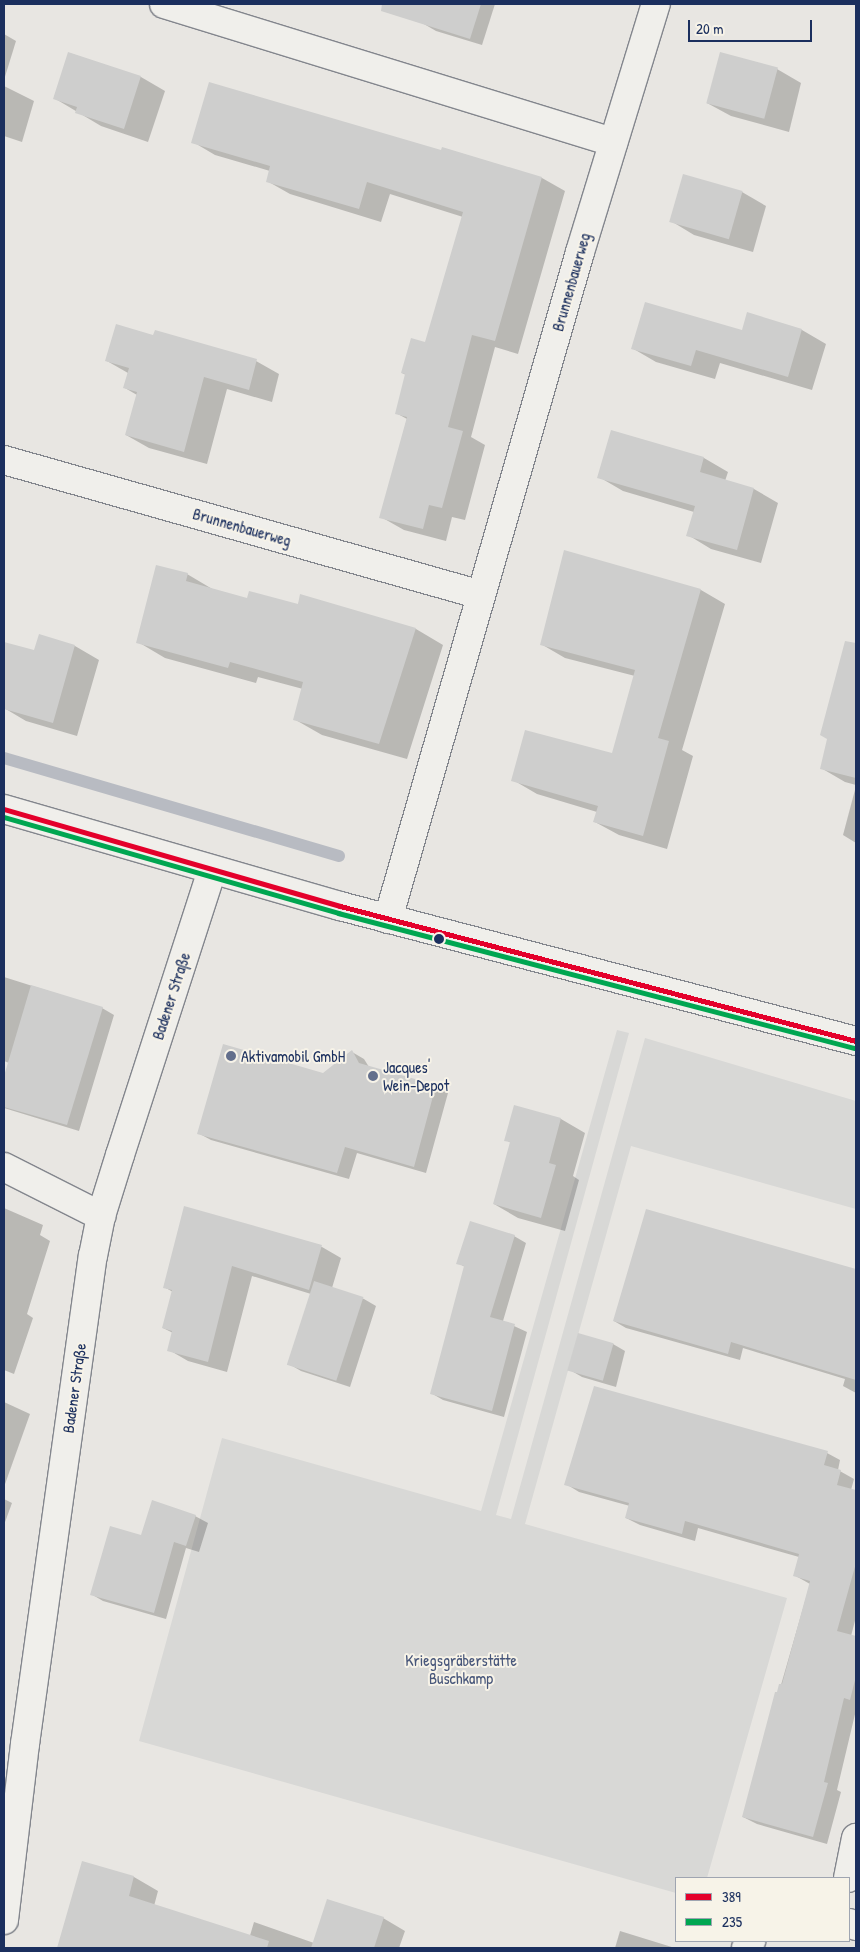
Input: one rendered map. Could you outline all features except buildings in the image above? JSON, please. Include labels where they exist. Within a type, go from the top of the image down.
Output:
[{"type":"street","points":[[164,4],[613,142]]},
{"type":"street","name":"Brunnenbauerweg","points":[[388,919],[480,595],[613,142],[656,4]]},
{"type":"street","name":"Brunnenbauerweg","points":[[4,460],[480,595]]},
{"type":"street","points":[[4,810],[212,871],[388,919],[856,1041]]},
{"type":"street","name":"Badener Straße","points":[[4,1920],[14,1738],[101,1216],[212,871]]},
{"type":"street","points":[[4,1167],[101,1216]]},
{"type":"street","points":[[848,1877],[856,1838]]},
{"type":"shaded area","name":"Kriegsgräberstätte Buschkamp","points":[[617,1030],[629,1033],[496,1515],[511,1519],[645,1038],[856,1101],[856,1209],[631,1146],[525,1524],[787,1598],[707,1877],[675,1877],[675,1893],[139,1741],[222,1438],[481,1511]]},
{"type":"waterway","points":[[4,758],[339,856]]},
{"type":"transit line","name":"389","points":[[4,809],[340,906],[856,1041]]},
{"type":"transit line","name":"235","points":[[4,817],[338,913],[854,1048]]},
{"type":"place","name":"Aktivamobil GmbH","points":[[231,1056]]},
{"type":"place","name":"Jacques' Wein-Depot","points":[[373,1076]]}]
